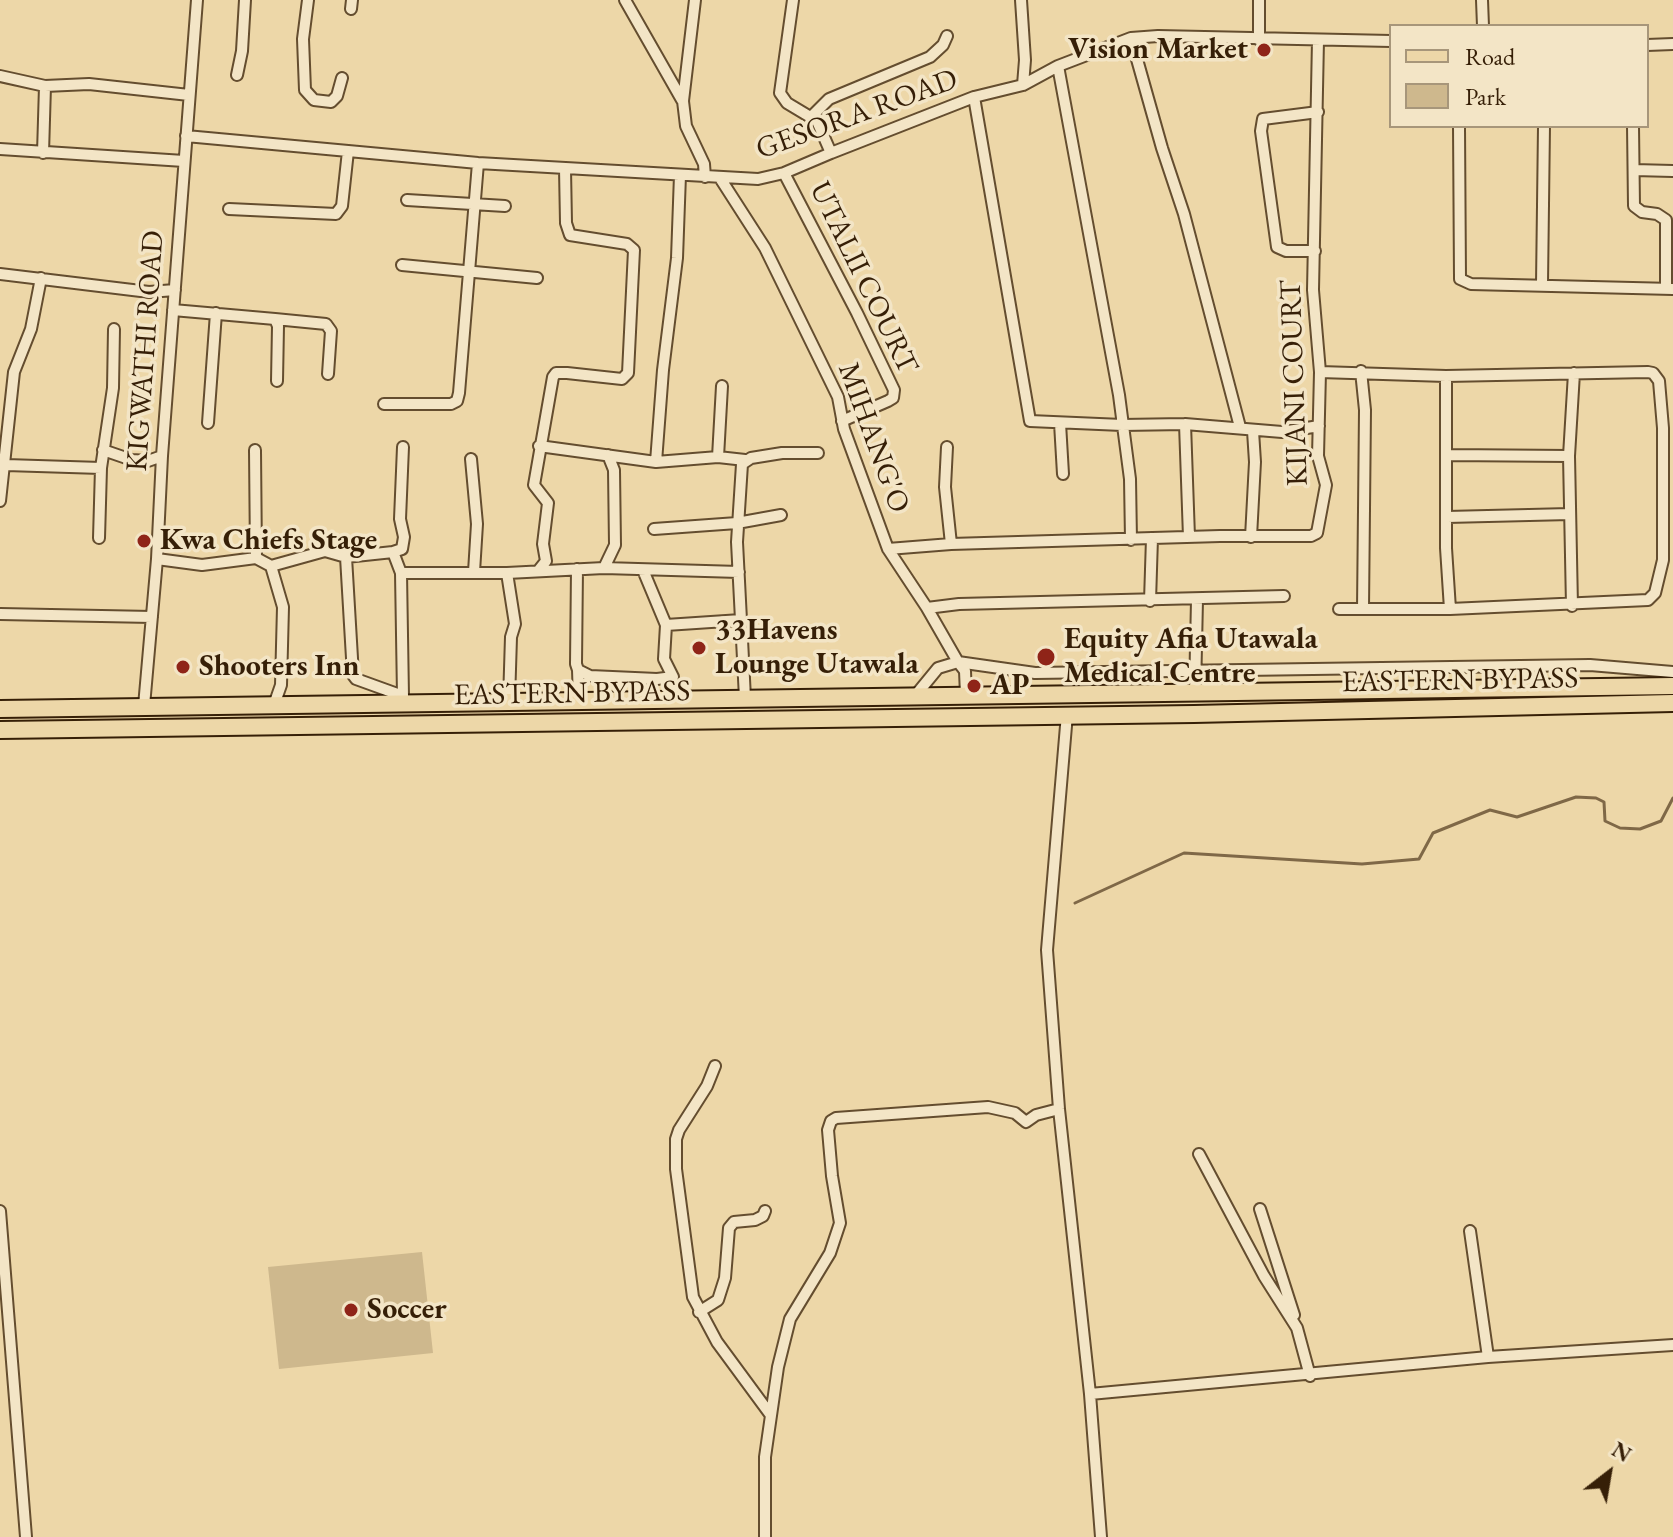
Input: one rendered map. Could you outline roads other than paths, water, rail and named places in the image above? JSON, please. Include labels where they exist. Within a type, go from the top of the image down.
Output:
[{"type":"main road","name":"EASTERN BYPASS","points":[[0,709],[399,700],[1673,686]]},
{"type":"main road","points":[[1383,688],[1384,710]]},
{"type":"main road","name":"EASTERN BYPASS","points":[[0,730],[1673,703]]},
{"type":"street","name":"KIGWATHI ROAD","points":[[144,706],[197,0]]},
{"type":"street","points":[[237,75],[242,51],[245,0]]},
{"type":"street","points":[[308,0],[303,39],[305,90],[314,100],[331,102],[337,96],[342,78]]},
{"type":"street","points":[[625,0],[683,101]]},
{"type":"street","points":[[695,0],[683,101],[686,126],[704,164],[705,177]]},
{"type":"street","points":[[793,0],[780,93],[787,103],[817,121],[831,153]]},
{"type":"street","points":[[1021,0],[1025,35],[1023,85]]},
{"type":"street","points":[[1259,0],[1259,40]]},
{"type":"street","points":[[1482,0],[1483,24]]},
{"type":"street","points":[[812,116],[829,99],[930,57],[943,45],[947,36]]},
{"type":"street","points":[[1131,38],[1184,214],[1240,427],[1244,431],[1282,432],[1319,426]]},
{"type":"street","name":"GESORA ROAD","points":[[186,136],[478,163],[758,179],[784,173],[974,97],[1023,85],[1058,66],[1131,38],[1389,41]]},
{"type":"street","name":"KIJANI COURT","points":[[888,549],[951,544],[1311,536],[1317,533],[1326,485],[1318,456],[1320,372],[1313,290],[1318,40]]},
{"type":"street","points":[[1649,45],[1673,44]]},
{"type":"street","points":[[1058,66],[1119,395],[1130,479],[1131,540]]},
{"type":"street","points":[[0,76],[45,86],[89,84],[189,95]]},
{"type":"street","points":[[43,153],[45,86]]},
{"type":"street","points":[[974,97],[1028,418],[1033,422],[1240,427]]},
{"type":"street","points":[[1315,251],[1286,251],[1277,247],[1261,131],[1263,119],[1318,112]]},
{"type":"street","points":[[1459,128],[1460,279],[1471,284],[1670,289],[1666,220],[1634,206],[1633,128]]},
{"type":"street","points":[[1542,284],[1544,128]]},
{"type":"street","points":[[0,149],[184,161]]},
{"type":"street","points":[[229,209],[336,214],[342,206],[348,151]]},
{"type":"street","points":[[384,404],[436,406],[457,401],[478,163]]},
{"type":"street","points":[[538,571],[546,561],[543,544],[548,503],[534,485],[553,377],[556,373],[622,379],[628,373],[634,250],[627,244],[570,235],[566,223],[565,169]]},
{"type":"street","points":[[1634,170],[1673,171]]},
{"type":"street","name":"UTALII COURT","points":[[784,173],[894,390],[893,398],[888,401],[842,421]]},
{"type":"street","points":[[656,462],[663,370],[677,258],[680,175]]},
{"type":"street","name":"MIHANG'O","points":[[720,178],[765,248],[838,397],[842,421],[888,549],[965,671],[966,695]]},
{"type":"street","points":[[407,200],[505,206]]},
{"type":"street","points":[[402,265],[537,278]]},
{"type":"street","points":[[0,274],[149,292],[175,290]]},
{"type":"street","points":[[0,501],[14,372],[33,319],[41,278]]},
{"type":"street","points":[[173,310],[326,324],[331,331],[328,374]]},
{"type":"street","points":[[208,423],[216,313]]},
{"type":"street","points":[[275,319],[278,326],[277,381]]},
{"type":"street","points":[[99,538],[101,468],[113,388],[114,329]]},
{"type":"street","points":[[1361,371],[1365,410],[1363,609]]},
{"type":"street","points":[[1320,372],[1446,376],[1653,373],[1659,381],[1668,428],[1663,560],[1655,593],[1642,602],[1450,609],[1339,609]]},
{"type":"street","points":[[1572,606],[1569,456],[1574,373]]},
{"type":"street","points":[[1446,376],[1450,609]]},
{"type":"street","points":[[718,457],[722,386]]},
{"type":"street","points":[[1060,423],[1063,474]]},
{"type":"street","points":[[1185,424],[1189,537]]},
{"type":"street","points":[[1251,537],[1255,462],[1253,431]]},
{"type":"street","points":[[539,446],[656,462],[718,457],[745,460],[782,453],[818,453]]},
{"type":"street","points":[[157,559],[202,565],[256,558],[271,566],[325,551],[346,557],[402,549],[403,447]]},
{"type":"street","points":[[947,447],[945,487],[951,544]]},
{"type":"street","points":[[103,450],[132,460],[148,461],[162,456]]},
{"type":"street","points":[[255,450],[256,558]]},
{"type":"street","points":[[604,568],[615,545],[614,470],[608,455]]},
{"type":"street","points":[[1448,455],[1569,456]]},
{"type":"street","points":[[471,459],[477,524],[474,572]]},
{"type":"street","points":[[745,460],[741,471],[737,523],[745,698]]},
{"type":"street","points":[[6,465],[101,468]]},
{"type":"street","points":[[1447,517],[1570,514]]},
{"type":"street","points":[[654,529],[737,523],[781,515]]},
{"type":"street","points":[[1150,601],[1152,538]]},
{"type":"street","points":[[346,557],[353,675],[399,700],[401,573],[393,552]]},
{"type":"street","points":[[271,566],[283,607],[281,685],[274,705]]},
{"type":"street","points":[[401,573],[507,573],[604,568],[739,572]]},
{"type":"street","points":[[577,569],[576,664],[579,700]]},
{"type":"street","points":[[578,670],[590,676],[673,677],[664,659],[666,625],[643,570]]},
{"type":"street","points":[[507,573],[515,624],[511,637],[509,701]]},
{"type":"street","points":[[927,608],[959,604],[1284,596]]},
{"type":"street","points":[[1195,692],[1197,600]]},
{"type":"street","points":[[0,614],[152,617]]},
{"type":"street","points":[[666,625],[741,620]]},
{"type":"street","points":[[915,696],[938,668],[958,662],[1035,673],[1590,665],[1673,672]]},
{"type":"street","points":[[1534,666],[1536,687]]},
{"type":"street","points":[[1315,669],[1317,689]]},
{"type":"street","points":[[1035,673],[1035,694]]},
{"type":"street","points":[[1067,714],[1047,950],[1059,1109],[1090,1394],[1101,1537]]},
{"type":"street","points":[[715,1066],[676,1139],[676,1169],[693,1297],[717,1342],[770,1414]]},
{"type":"street","points":[[765,1537],[765,1457],[770,1414],[790,1319],[830,1253],[840,1223],[832,1176],[828,1130],[831,1121],[836,1118],[988,1107],[1015,1113],[1026,1122],[1044,1112],[1059,1109]]},
{"type":"street","points":[[1199,1154],[1264,1276],[1297,1328]]},
{"type":"street","points":[[1260,1209],[1310,1376]]},
{"type":"street","points":[[0,1211],[26,1537]]},
{"type":"street","points":[[699,1312],[718,1300],[725,1278],[729,1228],[734,1222],[755,1220],[765,1211]]},
{"type":"street","points":[[1470,1231],[1488,1357]]},
{"type":"street","points":[[1090,1394],[1310,1376],[1488,1357],[1673,1345]]},
{"type":"waterway","points":[[1075,903],[1184,853],[1362,864],[1419,859],[1433,833],[1490,810],[1517,817],[1576,797],[1596,798],[1604,802],[1605,821],[1620,828],[1640,829],[1661,821],[1673,798]]},
{"type":"place","name":"Vision Market","points":[[1264,50]]},
{"type":"place","name":"Kwa Chiefs Stage","points":[[144,541]]},
{"type":"place","name":"33Havens Lounge Utawala","points":[[699,648]]},
{"type":"place","name":"Equity Afia Utawala Medical Centre","points":[[1046,657]]},
{"type":"place","name":"Shooters Inn","points":[[183,667]]},
{"type":"place","name":"AP","points":[[974,686]]},
{"type":"place","name":"Soccer","points":[[351,1310]]}]
